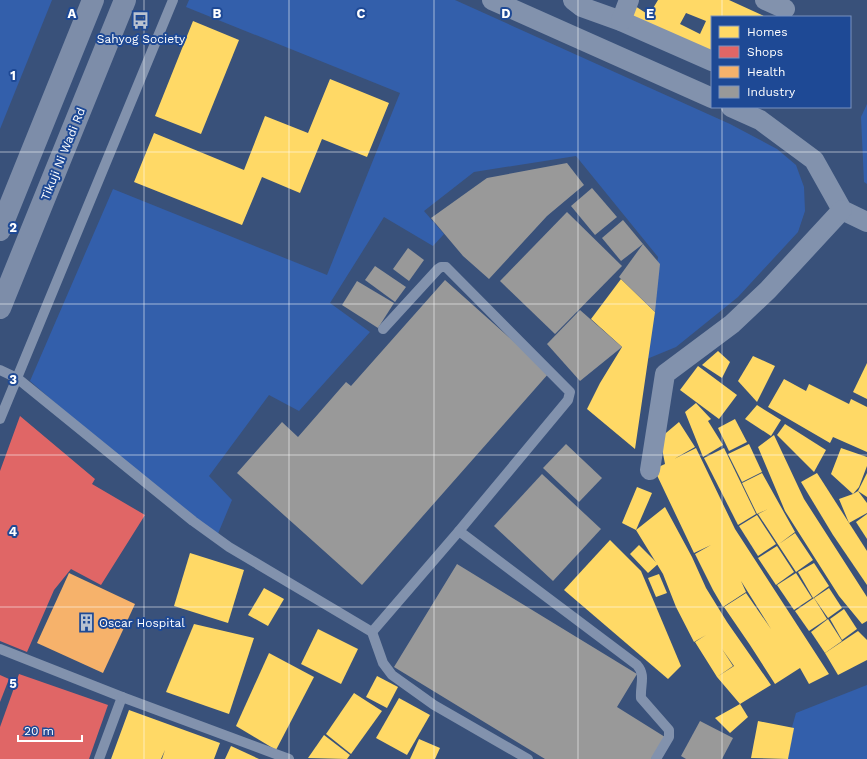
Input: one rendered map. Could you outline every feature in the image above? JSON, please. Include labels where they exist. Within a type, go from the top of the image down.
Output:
[{"type":"main road","points":[[0,230],[93,0]]},
{"type":"main road","name":"Tikuji Ni Wadi Rd","points":[[0,308],[125,0]]},
{"type":"street","points":[[492,0],[711,98]]},
{"type":"street","points":[[573,0],[582,7],[711,61]]},
{"type":"street","points":[[621,22],[629,0]]},
{"type":"street","points":[[765,0],[786,9]]},
{"type":"street","points":[[733,108],[760,120],[814,160],[842,210],[867,222]]},
{"type":"street","points":[[650,470],[665,374],[725,330],[768,290],[842,210]]},
{"type":"lane","points":[[0,419],[172,0]]},
{"type":"lane","points":[[372,632],[459,531],[568,400],[570,392],[446,267],[441,267],[438,269],[383,329]]},
{"type":"lane","points":[[0,370],[17,378],[187,516],[229,547],[372,632],[379,654],[392,675],[434,706],[528,759]]},
{"type":"lane","points":[[459,531],[642,670],[643,676],[641,698],[670,730],[669,737],[656,759]]},
{"type":"lane","points":[[0,649],[289,759]]},
{"type":"lane","points":[[99,759],[122,696]]},
{"type":"shaded area","points":[[0,0],[52,0],[0,129]]},
{"type":"shaded area","points":[[189,0],[455,0],[730,124],[777,149],[796,165],[804,187],[805,211],[798,232],[738,297],[676,347],[642,361],[658,257],[576,156],[474,172],[424,211],[444,234],[433,246],[384,217],[330,303],[370,332],[299,411],[269,395],[209,476],[232,500],[217,536],[179,511],[30,381],[113,189],[327,275],[400,93],[186,7]]},
{"type":"shaded area","points":[[867,104],[867,184],[864,182],[861,117]]},
{"type":"shaded area","points":[[867,685],[867,759],[783,759],[796,713]]},
{"type":"building: Homes","points":[[658,0],[729,0],[764,16],[711,16],[711,52],[630,19],[635,6],[649,15]],"holes":[[[686,13],[706,21],[700,34],[680,24]]]},
{"type":"building: Homes","points":[[193,21],[239,40],[201,134],[155,116]]},
{"type":"building: Homes","points":[[330,79],[389,103],[367,157],[322,139],[300,193],[262,177],[242,225],[134,182],[154,133],[244,170],[265,116],[308,133]]},
{"type":"building: Homes","points":[[621,279],[655,312],[635,449],[587,409],[600,383],[622,347],[591,319]]},
{"type":"building: Homes","points":[[718,351],[730,362],[722,378],[702,365]]},
{"type":"building: Homes","points":[[753,356],[775,366],[757,402],[738,381]]},
{"type":"building: Homes","points":[[867,363],[867,399],[853,392]]},
{"type":"building: Homes","points":[[698,366],[737,395],[719,419],[680,390]]},
{"type":"building: Homes","points":[[784,379],[806,391],[809,384],[849,404],[851,399],[867,407],[867,452],[833,437],[830,443],[768,407]]},
{"type":"building: Homes","points":[[696,403],[711,419],[708,421],[723,445],[703,457],[685,412]]},
{"type":"building: Homes","points":[[757,405],[781,420],[771,436],[745,419]]},
{"type":"building: Homes","points":[[735,419],[747,442],[729,451],[718,428]]},
{"type":"building: Homes","points":[[679,422],[695,447],[674,459],[696,448],[735,529],[829,674],[809,684],[800,668],[775,684],[724,607],[746,593],[771,629],[741,581],[746,592],[723,607],[695,554],[711,545],[694,553],[654,469],[665,464],[660,438]]},
{"type":"building: Homes","points":[[785,424],[826,450],[814,472],[777,435]]},
{"type":"building: Homes","points":[[774,435],[804,499],[867,597],[867,621],[862,624],[839,596],[785,511],[758,447]]},
{"type":"building: Homes","points":[[749,444],[762,472],[742,482],[728,454]]},
{"type":"building: Homes","points":[[724,448],[756,514],[738,525],[704,458]]},
{"type":"building: Homes","points":[[841,448],[867,457],[867,466],[859,487],[853,494],[831,474]]},
{"type":"building: Homes","points":[[762,473],[795,532],[779,544],[795,533],[813,560],[796,572],[758,514],[768,509],[757,514],[742,483]]},
{"type":"building: Homes","points":[[817,473],[867,551],[867,585],[833,535],[801,482]]},
{"type":"building: Homes","points":[[867,473],[867,497],[858,491]]},
{"type":"building: Homes","points":[[637,487],[652,493],[636,530],[622,523]]},
{"type":"building: Homes","points":[[858,491],[867,503],[867,513],[849,523],[839,499]]},
{"type":"building: Homes","points":[[665,507],[692,557],[706,588],[727,622],[771,685],[740,704],[717,677],[695,642],[706,635],[694,642],[676,607],[663,574],[636,530]],"holes":[[[722,649],[734,666],[717,677],[733,666]]]},
{"type":"building: Homes","points":[[867,514],[867,539],[856,522]]},
{"type":"building: Homes","points":[[757,515],[776,544],[758,556],[739,526]]},
{"type":"building: Homes","points":[[610,540],[641,571],[681,666],[668,679],[564,590]]},
{"type":"building: Homes","points":[[639,545],[658,564],[648,573],[630,554]]},
{"type":"building: Homes","points":[[777,546],[794,572],[776,585],[758,558]]},
{"type":"building: Homes","points":[[190,553],[244,570],[228,623],[174,606]]},
{"type":"building: Homes","points":[[814,563],[829,586],[813,598],[798,572]]},
{"type":"building: Homes","points":[[796,573],[812,598],[794,610],[777,585]]},
{"type":"building: Homes","points":[[659,574],[667,593],[656,597],[648,578]]},
{"type":"building: Homes","points":[[264,588],[284,599],[268,626],[248,615]]},
{"type":"building: Homes","points":[[829,588],[842,608],[828,618],[814,598]]},
{"type":"building: Homes","points":[[814,598],[827,619],[809,631],[795,611]]},
{"type":"building: Homes","points":[[844,609],[857,629],[842,640],[830,619]]},
{"type":"building: Homes","points":[[828,619],[842,641],[825,653],[811,632]]},
{"type":"building: Homes","points":[[194,624],[254,638],[229,714],[166,692]]},
{"type":"building: Homes","points":[[318,629],[358,649],[341,684],[301,664]]},
{"type":"building: Homes","points":[[858,631],[867,640],[867,660],[838,675],[825,653]]},
{"type":"building: Homes","points":[[269,653],[314,677],[276,750],[236,726]]},
{"type":"building: Homes","points":[[377,676],[398,687],[387,708],[366,697]]},
{"type":"building: Homes","points":[[354,693],[382,711],[351,754],[326,734]]},
{"type":"building: Homes","points":[[399,698],[430,715],[407,755],[376,738]]},
{"type":"building: Homes","points":[[740,704],[748,717],[730,733],[715,718]]},
{"type":"building: Homes","points":[[129,710],[220,743],[214,759],[162,759],[165,750],[161,759],[111,759]]},
{"type":"building: Homes","points":[[758,721],[794,728],[788,759],[751,758]]},
{"type":"building: Homes","points":[[324,735],[350,755],[347,759],[308,758]]},
{"type":"building: Homes","points":[[419,739],[440,748],[435,759],[410,759]]},
{"type":"building: Homes","points":[[231,746],[259,759],[225,759]]},
{"type":"building: Shops","points":[[20,416],[95,479],[92,484],[145,515],[101,585],[71,569],[54,590],[27,652],[0,641],[0,471]]},
{"type":"building: Shops","points":[[19,674],[108,705],[89,759],[0,759],[0,727]]},
{"type":"building: Shops","points":[[0,675],[9,679],[0,702]]},
{"type":"building: Health","name":"Oscar Hospital","points":[[69,573],[135,604],[103,673],[37,643]]},
{"type":"building: Industry","points":[[567,163],[584,185],[547,216],[489,279],[463,256],[431,218],[487,178]]},
{"type":"building: Industry","points":[[592,188],[617,217],[595,235],[571,206]]},
{"type":"building: Industry","points":[[567,212],[622,266],[555,334],[500,281]]},
{"type":"building: Industry","points":[[623,220],[643,244],[621,261],[602,238]]},
{"type":"building: Industry","points":[[643,244],[660,264],[655,312],[619,277]]},
{"type":"building: Industry","points":[[408,248],[424,260],[409,281],[393,269]]},
{"type":"building: Industry","points":[[375,266],[406,287],[395,302],[365,280]]},
{"type":"building: Industry","points":[[445,280],[549,373],[362,585],[237,473],[282,422],[298,437],[346,382],[351,386]]},
{"type":"building: Industry","points":[[357,281],[394,303],[378,328],[342,305]]},
{"type":"building: Industry","points":[[580,310],[622,347],[580,381],[547,344]]},
{"type":"building: Industry","points":[[566,444],[602,478],[579,502],[543,468]]},
{"type":"building: Industry","points":[[542,474],[601,529],[553,581],[494,526]]},
{"type":"building: Industry","points":[[457,564],[637,674],[617,707],[665,737],[651,759],[545,759],[394,667]]},
{"type":"building: Industry","points":[[700,721],[733,738],[722,759],[686,759],[681,756]]},
{"type":"place","name":"Sahyog Society","points":[[141,20]]},
{"type":"place","name":"Oscar Hospital","points":[[86,623]]}]
